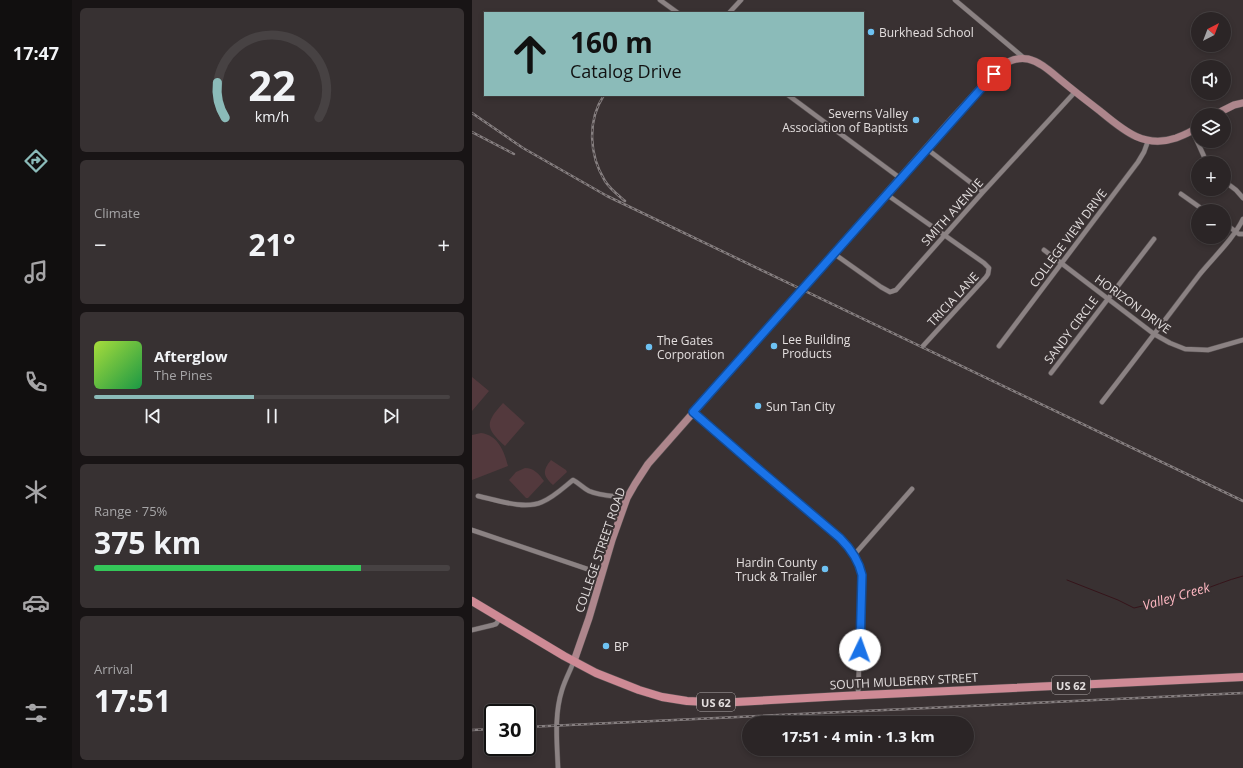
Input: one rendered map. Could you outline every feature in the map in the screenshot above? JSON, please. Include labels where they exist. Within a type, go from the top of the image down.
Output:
[{"type":"main road","name":"US 62","points":[[472,601],[574,661]]},
{"type":"main road","name":"SOUTH MULBERRY STREET","points":[[574,661],[596,673],[639,690],[662,697],[687,701],[709,702],[736,702],[870,694],[1243,677]]},
{"type":"street","points":[[660,0],[677,12]]},
{"type":"street","points":[[730,12],[741,0]]},
{"type":"street","points":[[955,0],[1024,58],[1036,62],[1044,67],[1120,127],[1136,137],[1148,141],[1163,141],[1171,140],[1191,131]]},
{"type":"street","name":"COLLEGE STREET ROAD","points":[[574,661],[612,540],[627,498],[634,484],[648,464],[1000,67],[1013,60],[1024,58]]},
{"type":"street","name":"SMITH AVENUE","points":[[834,253],[881,288],[892,292],[901,284],[1075,92]]},
{"type":"street","points":[[789,96],[900,178]]},
{"type":"street","points":[[1228,108],[1243,103]]},
{"type":"street","name":"COLLEGE VIEW DRIVE","points":[[999,346],[1140,159],[1148,141]]},
{"type":"street","points":[[926,149],[983,192]]},
{"type":"street","points":[[1231,186],[1239,192],[1243,198]]},
{"type":"street","name":"TRICIA LANE","points":[[886,194],[989,268],[986,277],[923,346]]},
{"type":"street","points":[[1181,194],[1195,204]]},
{"type":"street","points":[[1102,402],[1243,219]]},
{"type":"street","points":[[1231,228],[1239,234],[1243,234]]},
{"type":"street","name":"SANDY CIRCLE","points":[[1051,373],[1154,238]]},
{"type":"street","name":"HORIZON DRIVE","points":[[1044,250],[1154,334],[1170,343],[1185,349],[1208,350],[1243,340]]},
{"type":"street","points":[[693,412],[840,538],[854,555],[859,566],[862,582],[858,695]]},
{"type":"street","points":[[478,496],[517,505],[533,505],[548,499],[573,480],[589,491],[627,498]]},
{"type":"street","points":[[854,555],[912,489]]},
{"type":"street","points":[[472,530],[602,574]]},
{"type":"street","points":[[472,630],[496,624],[500,618]]},
{"type":"street","points":[[558,768],[556,726],[559,702],[562,689],[574,661]]},
{"type":"shaded area","points":[[472,377],[489,391],[472,411]]},
{"type":"shaded area","points":[[503,403],[525,423],[505,446],[498,440],[491,430],[490,425],[490,421]]},
{"type":"shaded area","points":[[481,433],[487,434],[496,440],[502,449],[508,466],[472,480],[472,435]]},
{"type":"shaded area","points":[[551,460],[567,472],[553,485],[547,479],[545,473],[546,467]]},
{"type":"shaded area","points":[[525,468],[536,472],[544,481],[528,498],[526,498],[509,480],[516,472]]},
{"type":"waterway","name":"Valley Creek","points":[[1067,580],[1118,600],[1134,608],[1196,592],[1243,576]]},
{"type":"railway","points":[[604,96],[595,116],[592,138],[593,149],[605,181],[625,201]]},
{"type":"railway","points":[[472,113],[523,148],[607,196],[1243,501]]},
{"type":"railway","points":[[472,132],[514,154]]},
{"type":"railway","points":[[536,727],[1243,693]]},
{"type":"railway","points":[[472,730],[484,729]]},
{"type":"place","name":"Burkhead School","points":[[871,32]]},
{"type":"place","name":"Severns Valley Association of Baptists","points":[[916,120]]},
{"type":"place","name":"Lee Building Products","points":[[774,346]]},
{"type":"place","name":"The Gates Corporation","points":[[649,347]]},
{"type":"place","name":"Sun Tan City","points":[[758,406]]},
{"type":"place","name":"Hardin County Truck & Trailer","points":[[825,569]]},
{"type":"place","name":"BP","points":[[606,646]]},
{"type":"route","points":[[860,650],[862,575],[855,558],[846,544],[693,412],[953,118],[994,74]]}]
